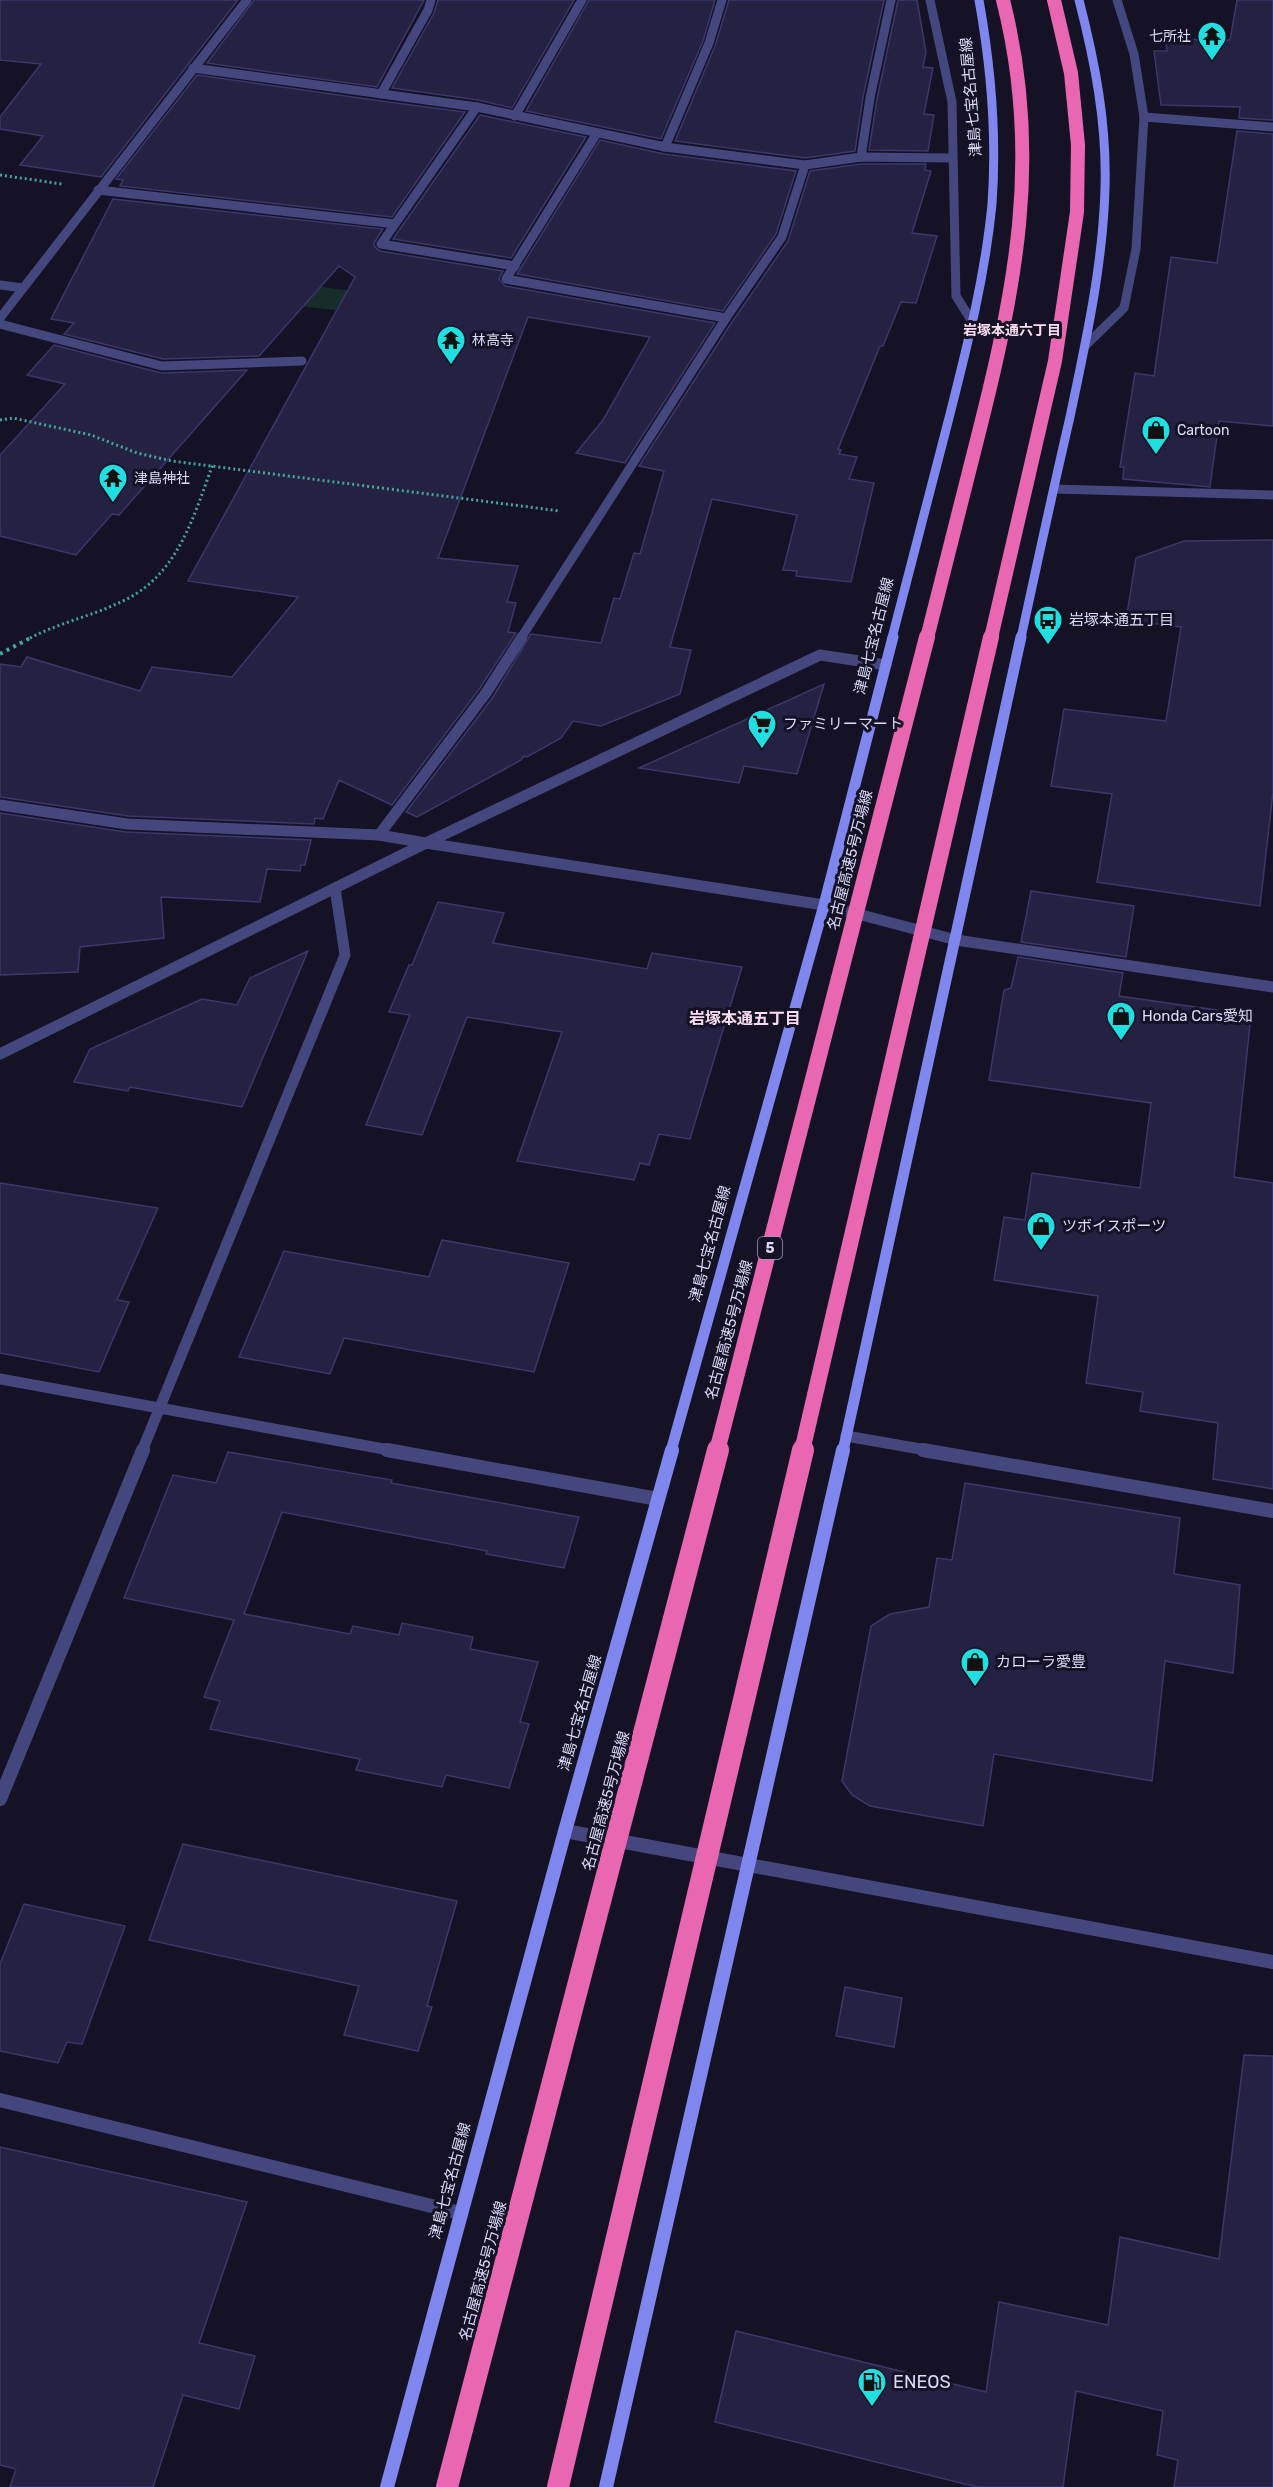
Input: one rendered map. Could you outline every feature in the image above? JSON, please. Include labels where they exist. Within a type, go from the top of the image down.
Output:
[{"type":"highway","name":"名古屋高速5号万場線","points":[[447,2487],[794,1158],[999,355],[1013,279],[1022,199],[1023,141],[1017,74],[1004,0]]},
{"type":"highway","points":[[558,2487],[859,1214],[1055,361],[1077,212],[1078,145],[1071,73],[1054,0]]},
{"type":"main road","name":"津島七宝名古屋線","points":[[387,2487],[565,1831],[824,905],[973,323],[984,276],[995,145],[990,73],[979,0]]},
{"type":"main road","points":[[606,2487],[846,1436],[1085,346],[1095,290],[1104,213],[1104,143],[1096,75],[1079,0]]},
{"type":"street","points":[[0,318],[247,0]]},
{"type":"street","points":[[381,94],[431,0]]},
{"type":"street","points":[[515,116],[582,0]]},
{"type":"street","points":[[665,147],[709,43],[722,0]]},
{"type":"street","points":[[861,157],[891,0]]},
{"type":"street","points":[[930,0],[952,102],[956,296],[973,323]]},
{"type":"street","points":[[1085,346],[1124,308],[1136,249],[1144,117],[1134,54],[1117,0]]},
{"type":"street","points":[[194,68],[477,107],[665,147],[805,165],[861,157],[952,158]]},
{"type":"street","points":[[477,107],[381,244],[515,266]]},
{"type":"street","points":[[1144,117],[1273,127]]},
{"type":"street","points":[[597,133],[506,279],[726,318]]},
{"type":"street","points":[[379,835],[486,693],[726,318],[782,237],[805,165]]},
{"type":"street","points":[[98,190],[395,224]]},
{"type":"street","points":[[0,285],[23,288]]},
{"type":"street","points":[[0,324],[162,366],[302,361]]},
{"type":"street","points":[[1054,489],[1273,495]]},
{"type":"street","points":[[0,1054],[426,843],[819,655],[886,665]]},
{"type":"street","points":[[0,805],[127,824],[379,835],[824,905],[956,940],[1273,987]]},
{"type":"street","points":[[0,1799],[345,955],[334,888]]},
{"type":"street","points":[[0,1379],[658,1499]]},
{"type":"street","points":[[846,1436],[1273,1511]]},
{"type":"street","points":[[565,1831],[1273,1962]]},
{"type":"street","points":[[0,2100],[460,2213]]},
{"type":"path","points":[[0,175],[98,190]]},
{"type":"path","points":[[0,420],[13,418],[92,435],[137,453],[172,460],[600,516]]},
{"type":"path","points":[[0,654],[45,630],[128,599],[163,573],[186,537],[213,464]]},
{"type":"green space","points":[[243,275],[439,304],[343,311],[225,297]]},
{"type":"building","points":[[0,0],[238,0],[101,177],[20,165],[43,136],[0,129],[0,117],[41,64],[0,60]]},
{"type":"building","points":[[254,0],[424,0],[377,87],[207,63]]},
{"type":"building","points":[[438,0],[574,0],[512,108],[478,100],[392,88],[434,13]]},
{"type":"building","points":[[589,0],[715,0],[703,41],[661,139],[526,111]]},
{"type":"building","points":[[729,0],[884,0],[863,97],[855,151],[805,158],[675,141],[715,46]]},
{"type":"building","points":[[898,0],[917,0],[926,52],[923,67],[933,68],[924,114],[934,115],[928,151],[869,150],[877,99]]},
{"type":"building","name":"七所社","points":[[1237,0],[1273,0],[1273,120],[1239,118],[1240,107],[1161,105],[1154,51],[1167,51],[1165,39],[1230,40]]},
{"type":"building","points":[[197,75],[465,112],[392,217],[120,186],[123,180],[116,179]]},
{"type":"building","points":[[480,115],[586,137],[511,258],[393,239]]},
{"type":"building","points":[[1237,131],[1273,134],[1273,426],[1219,421],[1210,487],[1123,479],[1124,467],[1120,467],[1135,373],[1154,376],[1171,257],[1217,263]]},
{"type":"building","points":[[600,140],[664,154],[796,171],[776,234],[723,311],[517,274]]},
{"type":"building","points":[[861,164],[926,164],[925,170],[931,171],[912,233],[937,236],[916,303],[901,302],[883,346],[880,346],[838,449],[841,450],[839,454],[857,457],[849,479],[874,483],[851,582],[796,576],[797,571],[783,570],[797,515],[712,499],[670,647],[691,650],[680,694],[601,726],[573,721],[561,738],[527,757],[524,756],[521,760],[417,817],[406,812],[493,697],[531,634],[601,643],[614,598],[620,599],[634,553],[640,554],[664,471],[639,466],[732,322],[788,241],[810,171]]},
{"type":"building","points":[[113,199],[383,229],[374,243],[380,251],[503,271],[499,279],[505,286],[715,323],[625,463],[576,453],[603,420],[650,337],[528,317],[438,558],[518,566],[507,602],[516,603],[508,632],[516,633],[480,688],[392,805],[339,780],[323,819],[315,818],[314,824],[128,816],[0,797],[0,664],[21,667],[27,657],[140,691],[152,667],[232,677],[298,597],[188,581],[355,277],[339,266],[259,356],[163,359],[64,334],[74,323],[51,319]]},
{"type":"building","points":[[54,345],[161,373],[247,370],[119,515],[112,514],[76,555],[0,536],[0,455],[65,384],[27,375]]},
{"type":"building","points":[[1273,540],[1273,792],[1260,906],[1097,882],[1112,794],[1051,786],[1064,709],[1166,721],[1181,627],[1126,620],[1136,558],[1184,541]]},
{"type":"building","points":[[824,684],[797,774],[744,766],[739,783],[639,768]]},
{"type":"building","points":[[0,813],[126,832],[311,840],[305,865],[301,865],[300,871],[267,869],[260,902],[161,897],[164,938],[80,947],[78,972],[0,975]]},
{"type":"building","points":[[1031,891],[1134,906],[1126,957],[1021,942]]},
{"type":"building","points":[[438,902],[504,913],[493,943],[647,969],[652,953],[742,967],[690,1139],[659,1134],[649,1165],[640,1163],[634,1180],[517,1161],[562,1032],[467,1017],[422,1135],[366,1125],[410,1015],[389,1012],[409,965],[412,965]]},
{"type":"building","points":[[308,951],[242,1107],[130,1087],[128,1091],[74,1082],[90,1049],[202,999],[237,1005],[250,978]]},
{"type":"building","points":[[1018,957],[1123,973],[1119,996],[1251,1015],[1234,1177],[1273,1183],[1273,1489],[1213,1479],[1218,1423],[1140,1411],[1143,1392],[1086,1383],[1098,1296],[994,1280],[1004,1217],[1025,1220],[1032,1173],[1140,1188],[1151,1103],[989,1080],[1004,990],[1011,988]]},
{"type":"building","points":[[0,1183],[158,1208],[117,1300],[129,1302],[99,1372],[0,1353]]},
{"type":"building","points":[[442,1240],[569,1263],[534,1372],[344,1338],[330,1374],[239,1357],[284,1251],[429,1277]]},
{"type":"building","points":[[228,1452],[392,1480],[391,1483],[579,1517],[564,1568],[282,1512],[244,1614],[350,1634],[353,1626],[399,1635],[402,1623],[473,1637],[470,1649],[538,1662],[520,1722],[529,1724],[509,1788],[446,1775],[442,1787],[356,1770],[360,1759],[210,1729],[220,1701],[204,1697],[234,1620],[124,1598],[173,1475],[216,1483]]},
{"type":"building","points":[[965,1483],[1180,1518],[1174,1574],[1240,1585],[1233,1673],[1165,1661],[1152,1781],[994,1754],[983,1826],[870,1806],[852,1795],[842,1781],[871,1626],[890,1614],[929,1607],[937,1558],[952,1560]]},
{"type":"building","points":[[183,1844],[457,1901],[427,2006],[432,2007],[418,2051],[344,2035],[359,1986],[149,1940]]},
{"type":"building","points":[[24,1904],[125,1926],[82,2044],[67,2042],[58,2063],[0,2051],[0,1964]]},
{"type":"building","points":[[845,1987],[902,1998],[894,2047],[836,2036]]},
{"type":"building","points":[[1244,2055],[1273,2056],[1273,2487],[1174,2487],[1178,2460],[1157,2455],[1163,2411],[1076,2391],[1063,2487],[977,2487],[715,2422],[736,2331],[986,2392],[999,2302],[1108,2325],[1120,2237],[1219,2259]]},
{"type":"building","points":[[0,2147],[247,2202],[199,2343],[255,2356],[239,2409],[183,2395],[153,2487],[10,2487],[16,2469],[0,2465]]},
{"type":"place","name":"七所社","points":[[1212,62]]},
{"type":"place","name":"林高寺","points":[[451,366]]},
{"type":"place","name":"Cartoon","points":[[1156,456]]},
{"type":"place","name":"津島神社","points":[[113,504]]},
{"type":"place","name":"岩塚本通五丁目","points":[[1048,646]]},
{"type":"place","name":"ファミリーマート","points":[[762,750]]},
{"type":"place","name":"Honda Cars愛知","points":[[1121,1042]]},
{"type":"place","name":"ツボイスポーツ","points":[[1041,1252]]},
{"type":"place","name":"カローラ愛豊","points":[[975,1688]]},
{"type":"place","name":"ENEOS","points":[[872,2408]]},
{"type":"district","name":"岩塚本通六丁目","points":[[1012,330]]},
{"type":"district","name":"岩塚本通五丁目","points":[[745,1018]]}]
